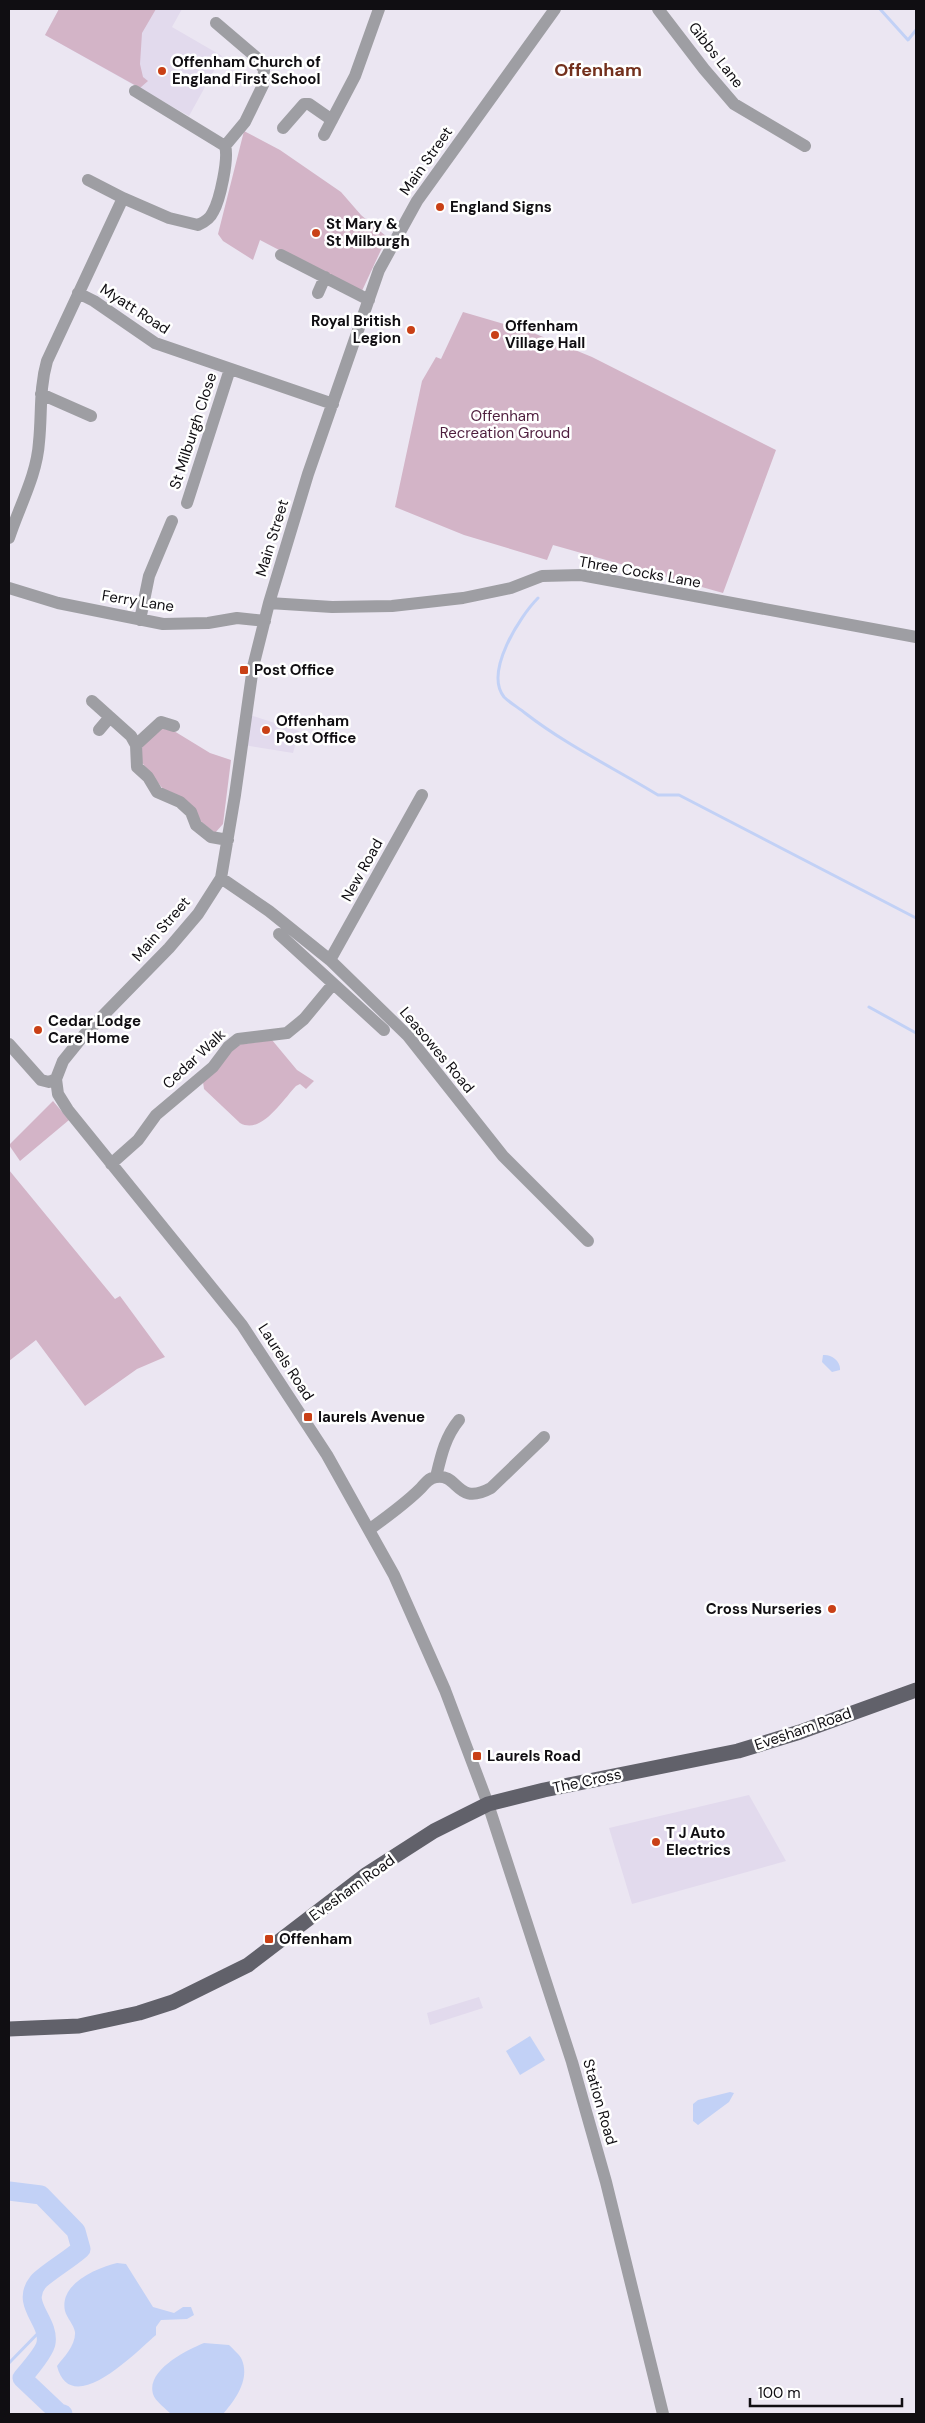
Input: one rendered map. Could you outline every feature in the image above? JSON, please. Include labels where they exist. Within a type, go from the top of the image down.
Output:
[{"type":"main road","name":"Evesham Road","points":[[687,1760],[738,1751],[800,1732],[916,1690]]},
{"type":"main road","name":"The Cross","points":[[488,1804],[544,1790],[687,1760]]},
{"type":"main road","name":"Evesham Road","points":[[9,2029],[79,2026],[139,2013],[173,2002],[248,1965],[367,1874],[434,1831],[488,1804]]},
{"type":"street","points":[[324,134],[355,76],[379,9]]},
{"type":"street","name":"Main Street","points":[[56,1079],[63,1061],[84,1035],[169,948],[198,914],[221,878],[254,667],[269,602],[308,474],[379,270],[405,219],[555,9]]},
{"type":"street","name":"Gibbs Lane","points":[[658,9],[704,69],[734,104],[805,146]]},
{"type":"street","points":[[216,23],[257,58],[264,70],[263,85],[245,122],[225,146]]},
{"type":"street","points":[[88,180],[123,198],[184,223],[198,225],[204,222],[216,206],[227,164],[228,154],[225,146],[135,91]]},
{"type":"street","points":[[283,128],[304,104],[309,104],[332,120]]},
{"type":"street","name":"Myatt Road","points":[[9,538],[35,464],[39,442],[42,379],[47,361],[123,198]]},
{"type":"street","points":[[281,255],[369,300]]},
{"type":"street","points":[[318,293],[325,277]]},
{"type":"street","name":"Myatt Road","points":[[78,293],[94,301],[144,337],[175,351]]},
{"type":"street","name":"St Milburgh Close","points":[[175,351],[333,404]]},
{"type":"street","name":"St Milburgh Close","points":[[187,503],[230,369]]},
{"type":"street","points":[[41,394],[91,416]]},
{"type":"street","points":[[140,620],[149,576],[172,521]]},
{"type":"street","name":"Three Cocks Lane","points":[[269,602],[332,607],[392,606],[463,598],[511,588],[542,576],[580,576],[916,637]]},
{"type":"street","name":"Ferry Lane","points":[[9,588],[58,603],[140,620],[181,624],[237,618],[265,622]]},
{"type":"street","points":[[92,700],[131,736],[136,745],[137,767],[148,777],[157,792],[180,802],[191,812],[196,825],[211,837],[228,840]]},
{"type":"street","points":[[99,730],[110,717]]},
{"type":"street","points":[[136,745],[164,720]]},
{"type":"street","name":"New Road","points":[[330,960],[422,795]]},
{"type":"street","name":"Leasowes Road","points":[[221,878],[291,928],[330,960],[408,1036],[503,1156],[588,1241]]},
{"type":"street","points":[[280,934],[384,1030]]},
{"type":"street","name":"Cedar Walk","points":[[110,1164],[138,1140],[156,1115],[213,1067],[228,1047],[238,1039],[287,1033],[304,1019],[333,984]]},
{"type":"street","points":[[9,1044],[41,1080],[49,1082],[56,1079]]},
{"type":"street","name":"Laurels Road","points":[[56,1079],[58,1094],[68,1110],[242,1325],[328,1455],[394,1575],[444,1690],[488,1804]]},
{"type":"street","points":[[436,1477],[446,1439],[458,1420]]},
{"type":"street","points":[[370,1529],[400,1508],[429,1479],[436,1477],[448,1479],[469,1494],[482,1493],[492,1488],[544,1438]]},
{"type":"street","name":"Station Road","points":[[488,1804],[572,2062],[606,2182],[663,2414]]},
{"type":"shaded area","name":"Offenham Church of England First School","points":[[59,9],[182,9],[172,27],[222,56],[189,116],[45,35]]},
{"type":"shaded area","points":[[247,714],[299,731],[293,753],[243,745]]},
{"type":"shaded area","points":[[749,1795],[786,1861],[632,1904],[609,1828]]},
{"type":"shaded area","points":[[479,1997],[483,2008],[430,2025],[427,2013]]},
{"type":"green space","points":[[59,9],[156,9],[142,33],[140,64],[143,77],[148,81],[140,88],[45,35]]},
{"type":"green space","points":[[244,131],[280,150],[341,192],[361,215],[387,237],[361,293],[260,240],[253,260],[223,241],[218,234]]},
{"type":"green space","name":"Offenham Recreation Ground","points":[[463,312],[531,332],[592,357],[776,450],[723,593],[553,545],[547,560],[464,535],[395,507],[422,381],[436,357],[441,359]]},
{"type":"green space","points":[[160,728],[174,731],[210,753],[231,760],[223,824],[215,833],[167,794],[139,759],[143,744]]},
{"type":"green space","points":[[272,1040],[297,1070],[314,1081],[306,1089],[300,1084],[296,1086],[271,1115],[263,1121],[248,1125],[240,1123],[204,1089],[203,1082],[235,1045]]},
{"type":"green space","points":[[53,1101],[69,1120],[20,1161],[9,1145]]},
{"type":"green space","points":[[9,1170],[115,1299],[120,1296],[165,1357],[137,1369],[85,1406],[36,1340],[9,1361]]},
{"type":"water","points":[[823,1355],[835,1359],[839,1364],[840,1370],[832,1372],[822,1362]]},
{"type":"water","points":[[530,2036],[545,2060],[520,2075],[506,2051]]},
{"type":"water","points":[[730,2092],[734,2093],[729,2102],[698,2125],[693,2121],[693,2104],[698,2100]]},
{"type":"water","points":[[117,2263],[126,2264],[153,2307],[174,2313],[183,2307],[191,2307],[194,2315],[187,2319],[161,2320],[156,2327],[156,2335],[120,2367],[89,2384],[76,2386],[64,2381],[57,2366],[74,2342],[75,2337],[74,2329],[65,2311],[65,2301],[73,2285],[81,2279],[99,2269]]},
{"type":"water","points":[[204,2343],[229,2345],[240,2356],[244,2367],[244,2375],[240,2389],[223,2414],[171,2414],[154,2397],[152,2385],[162,2369],[170,2362]]},
{"type":"waterway","points":[[880,9],[908,40],[916,30]]},
{"type":"waterway","points":[[538,598],[514,631],[501,659],[498,674],[499,686],[506,699],[557,736],[658,795],[679,795],[916,918]]},
{"type":"waterway","points":[[869,1007],[916,1033]]},
{"type":"waterway","points":[[9,2191],[41,2195],[76,2231],[81,2249],[41,2279],[33,2290],[32,2298],[44,2327],[46,2343],[40,2356],[22,2378],[59,2413],[63,2414]]},
{"type":"waterway","points":[[9,2363],[45,2326]]},
{"type":"place","name":"Offenham Church of England First School","points":[[162,71]]},
{"type":"place","name":"England Signs","points":[[440,207]]},
{"type":"place","name":"St Mary & St Milburgh","points":[[316,233]]},
{"type":"place","name":"Royal British Legion","points":[[411,330]]},
{"type":"place","name":"Offenham Village Hall","points":[[495,335]]},
{"type":"place","name":"Post Office","points":[[244,670]]},
{"type":"place","name":"Offenham Post Office","points":[[266,730]]},
{"type":"place","name":"Cedar Lodge Care Home","points":[[38,1030]]},
{"type":"place","name":"laurels Avenue","points":[[308,1417]]},
{"type":"place","name":"Cross Nurseries","points":[[832,1609]]},
{"type":"place","name":"Laurels Road","points":[[477,1756]]},
{"type":"place","name":"T J Auto Electrics","points":[[656,1842]]},
{"type":"place","name":"Offenham","points":[[269,1939]]},
{"type":"district","name":"Offenham","points":[[598,70]]}]
